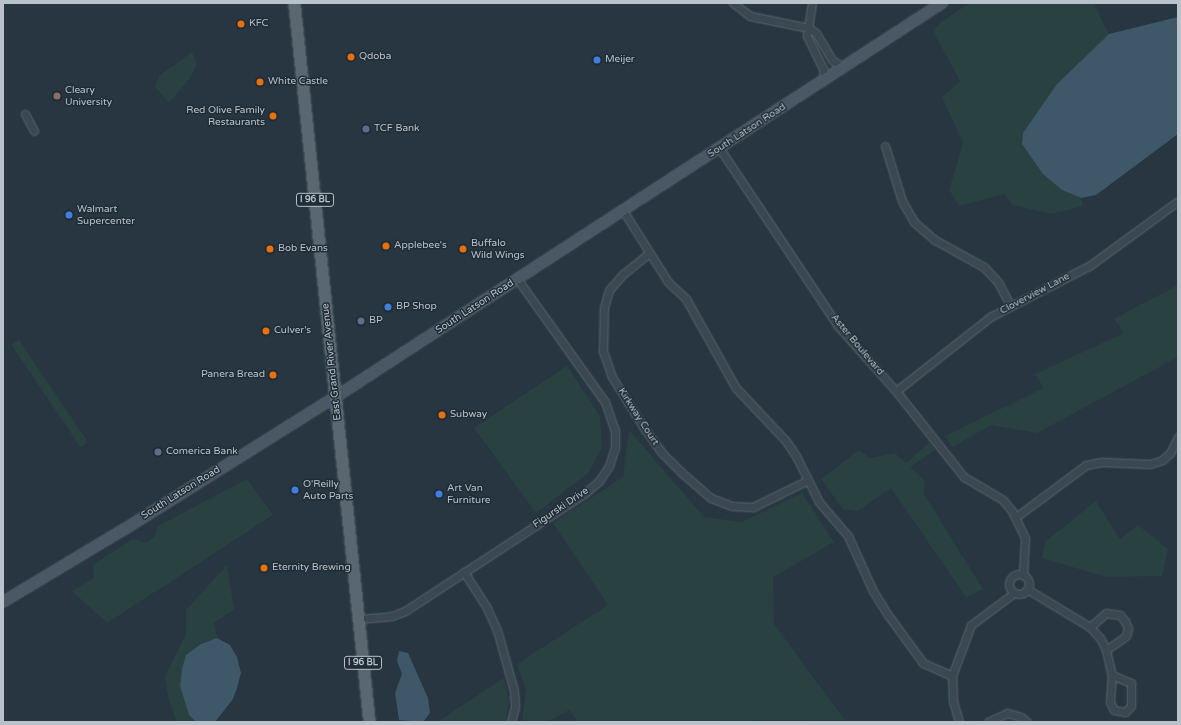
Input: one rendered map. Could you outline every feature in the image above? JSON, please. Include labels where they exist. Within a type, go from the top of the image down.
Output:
[{"type":"main road","name":"East Grand River Avenue","points":[[294,3],[369,722]]},
{"type":"main road","name":"South Latson Road","points":[[3,602],[123,530],[518,280],[942,3]]},
{"type":"street","points":[[733,3],[750,16],[809,28],[816,33],[832,60],[844,68]]},
{"type":"street","points":[[812,3],[807,36],[823,69],[824,80]]},
{"type":"street","points":[[25,114],[34,131]]},
{"type":"street","points":[[885,146],[902,201],[914,222],[935,240],[984,267],[998,282],[1011,306]]},
{"type":"street","name":"Aster Boulevard","points":[[720,149],[838,326],[896,391],[964,477],[1003,500],[1016,517]]},
{"type":"street","name":"Cloverview Lane","points":[[896,391],[984,322],[1011,306],[1089,266],[1178,201]]},
{"type":"street","points":[[624,212],[648,254],[668,282],[686,299],[736,388],[786,441],[802,466],[819,502],[848,536],[873,591],[909,644],[924,663],[952,676]]},
{"type":"street","name":"Kirkway Court","points":[[648,254],[623,274],[609,290],[604,308],[604,351],[612,377],[644,428],[662,453],[682,473],[711,498],[732,506],[752,507],[808,480]]},
{"type":"street","name":"Figurski Drive","points":[[359,620],[392,616],[404,611],[584,494],[602,476],[615,448],[615,431],[605,402],[518,280]]},
{"type":"street","points":[[1028,589],[1028,581],[1023,575],[1025,538],[1016,517],[1083,467],[1102,462],[1150,464],[1162,460],[1170,453],[1178,437]]},
{"type":"street","points":[[464,572],[487,608],[497,630],[514,691],[514,707],[511,722]]},
{"type":"street","points":[[1023,575],[1015,575],[1010,580],[1009,587],[1014,593],[1021,594],[1028,589]]},
{"type":"street","points":[[1028,589],[1090,627],[1106,650],[1112,675],[1110,702],[1114,710],[1125,712],[1131,706],[1131,683],[1112,675]]},
{"type":"street","points":[[959,722],[953,702],[952,676],[971,625],[1014,593]]},
{"type":"street","points":[[1090,627],[1106,614],[1120,615],[1125,621],[1128,628],[1126,636],[1106,650]]},
{"type":"street","points":[[988,722],[1008,713],[1021,717],[1027,722]]},
{"type":"green space","points":[[970,3],[1097,3],[1095,7],[1109,34],[1057,84],[1021,140],[1062,190],[1081,198],[1083,206],[1051,214],[1013,205],[1004,194],[959,206],[949,190],[963,143],[942,97],[960,81],[933,31],[941,22]]},
{"type":"green space","points":[[192,52],[197,63],[190,78],[169,103],[155,87],[159,76]]},
{"type":"green space","points":[[1178,285],[1178,357],[1037,433],[991,425],[952,447],[945,436],[1044,388],[1035,374],[1124,333],[1114,319]]},
{"type":"green space","points":[[19,340],[88,442],[80,447],[12,345]]},
{"type":"green space","points":[[567,366],[600,416],[602,448],[588,473],[536,513],[474,428]]},
{"type":"green space","points":[[629,430],[704,517],[742,522],[802,493],[834,542],[773,577],[774,624],[845,720],[578,722],[569,710],[547,722],[522,722],[526,690],[517,664],[608,605],[553,523],[623,477]]},
{"type":"green space","points":[[930,442],[935,450],[910,467],[925,481],[924,494],[983,589],[966,597],[891,488],[857,511],[843,509],[821,479],[859,450],[870,458],[895,453],[906,463]]},
{"type":"green space","points":[[247,479],[273,515],[107,623],[72,591],[94,578],[93,565],[133,539],[146,543],[155,536],[158,526]]},
{"type":"green space","points":[[1096,501],[1120,539],[1138,525],[1168,549],[1162,576],[1106,577],[1042,558],[1045,542]]},
{"type":"green space","points":[[227,565],[234,609],[214,623],[217,638],[201,644],[182,669],[180,686],[189,715],[196,722],[177,722],[169,702],[165,676],[186,635],[186,610]]},
{"type":"green space","points":[[504,678],[509,699],[506,722],[437,722]]},
{"type":"water","points":[[1178,17],[1178,134],[1096,195],[1081,198],[1062,190],[1043,174],[1022,144],[1023,133],[1057,84],[1109,34]]},
{"type":"water","points":[[217,638],[230,645],[237,657],[241,673],[233,699],[215,722],[196,722],[189,715],[180,686],[182,669],[186,655],[201,644]]},
{"type":"water","points":[[399,651],[408,653],[428,698],[430,713],[423,722],[399,720],[395,693],[402,674],[397,661]]},
{"type":"place","name":"KFC","points":[[241,24]]},
{"type":"place","name":"Qdoba","points":[[351,57]]},
{"type":"place","name":"Meijer","points":[[597,60]]},
{"type":"place","name":"White Castle","points":[[260,82]]},
{"type":"place","name":"Cleary University","points":[[57,96]]},
{"type":"place","name":"Red Olive Family Restaurants","points":[[273,116]]},
{"type":"place","name":"TCF Bank","points":[[366,129]]},
{"type":"place","name":"Walmart Supercenter","points":[[69,215]]},
{"type":"place","name":"Applebee's","points":[[386,246]]},
{"type":"place","name":"Bob Evans","points":[[270,249]]},
{"type":"place","name":"Buffalo Wild Wings","points":[[463,249]]},
{"type":"place","name":"BP Shop","points":[[388,307]]},
{"type":"place","name":"BP","points":[[361,321]]},
{"type":"place","name":"Culver's","points":[[266,331]]},
{"type":"place","name":"Panera Bread","points":[[273,375]]},
{"type":"place","name":"Subway","points":[[442,415]]},
{"type":"place","name":"Comerica Bank","points":[[158,452]]},
{"type":"place","name":"O'Reilly Auto Parts","points":[[295,490]]},
{"type":"place","name":"Art Van Furniture","points":[[439,494]]},
{"type":"place","name":"Eternity Brewing","points":[[264,568]]}]
